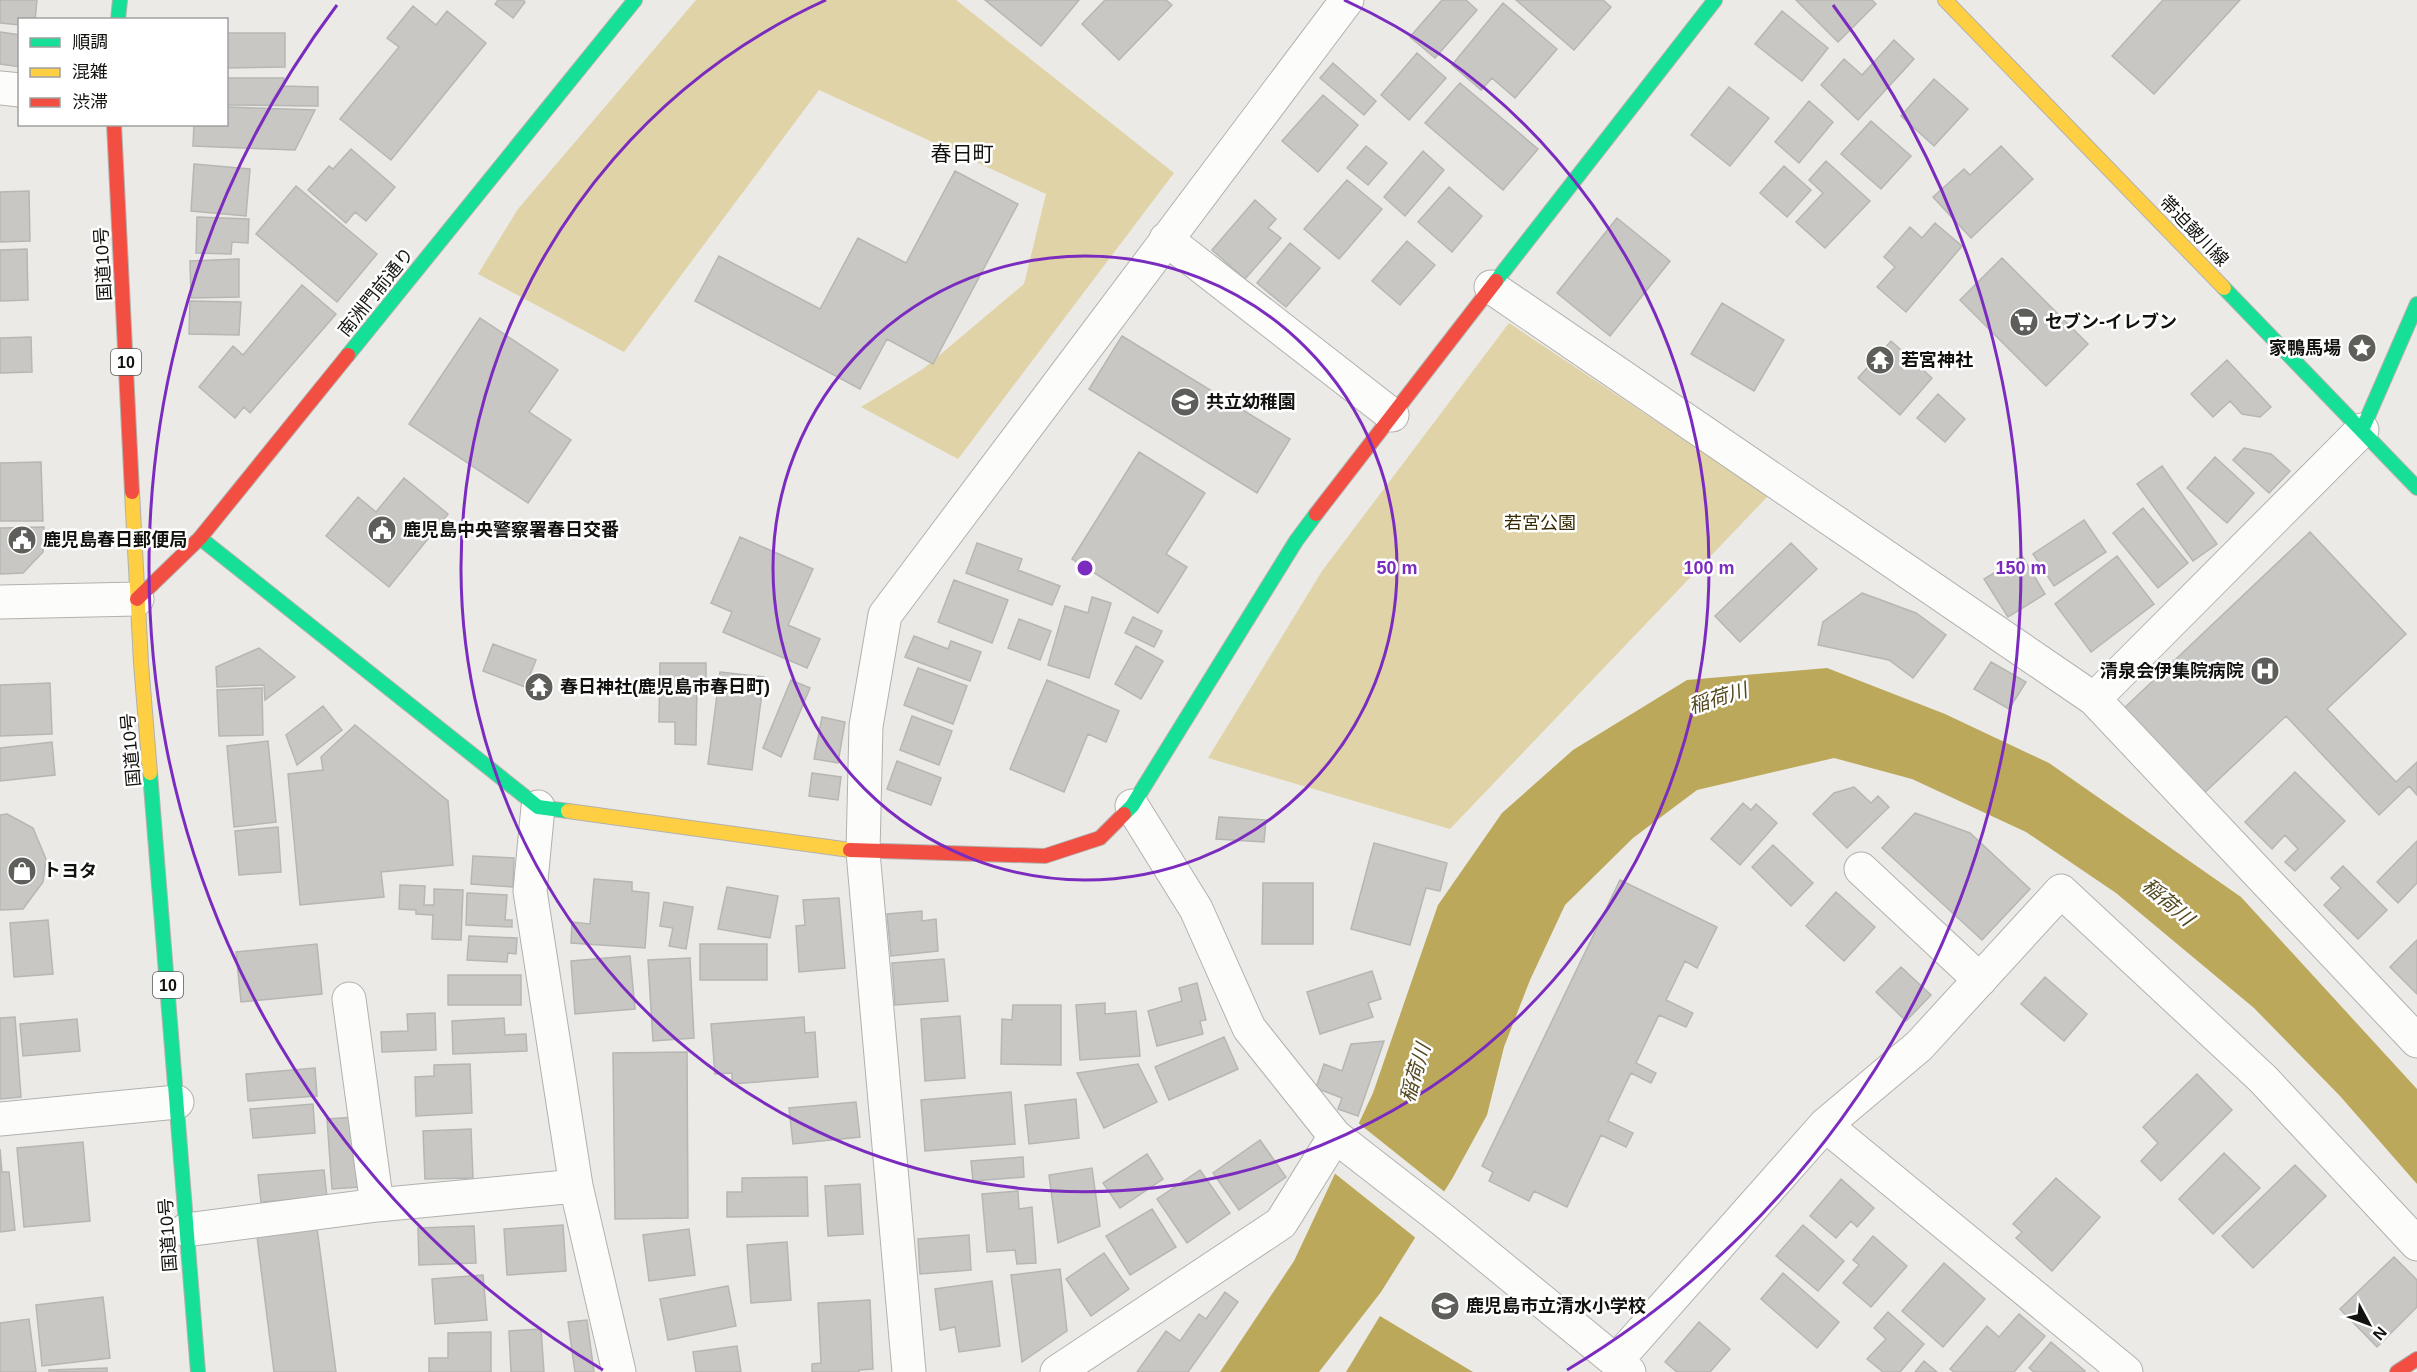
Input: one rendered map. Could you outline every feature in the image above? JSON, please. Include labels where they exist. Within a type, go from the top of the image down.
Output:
[{"type":"main road","points":[[118,18],[120,0]]},
{"type":"main road","name":"南洲門前通り","points":[[137,599],[200,538],[635,0]]},
{"type":"main road","points":[[200,538],[538,807],[863,852],[1045,856],[1100,838],[1132,806],[1296,542],[1715,0]]},
{"type":"main road","name":"帯迫皷川線","points":[[1945,0],[2417,488]]},
{"type":"main road","name":"国道10号","points":[[114,126],[137,599],[198,1372]]},
{"type":"main road","points":[[2362,430],[2417,304]]},
{"type":"main road","points":[[2397,1372],[2417,1359]]},
{"type":"street","points":[[909,1372],[863,852],[866,726],[885,615],[1347,0]]},
{"type":"street","points":[[0,88],[18,90]]},
{"type":"street","points":[[1166,239],[1392,415]]},
{"type":"street","points":[[1491,287],[2094,699],[2417,1041]]},
{"type":"street","points":[[2094,699],[2362,430]]},
{"type":"street","points":[[0,602],[137,599]]},
{"type":"street","points":[[1132,806],[1196,909],[1250,1028],[1335,1136],[1443,1220],[1622,1367],[1825,1125],[1919,1046],[2061,891],[2263,1079],[2417,1244]]},
{"type":"street","points":[[538,807],[530,891],[576,1186],[619,1372]]},
{"type":"street","points":[[1861,869],[1980,980]]},
{"type":"street","points":[[349,999],[377,1205]]},
{"type":"street","points":[[0,1119],[177,1102]]},
{"type":"street","points":[[1825,1125],[2126,1372]]},
{"type":"street","points":[[1057,1372],[1281,1223],[1335,1136]]},
{"type":"street","points":[[186,1230],[377,1205],[576,1186]]},
{"type":"green space","points":[[696,0],[956,0],[1174,173],[958,459],[861,407],[923,369],[1024,284],[1046,194],[819,90],[624,352],[478,274],[518,209]]},
{"type":"green space","name":"若宮公園","points":[[1509,323],[1768,496],[1450,829],[1208,758],[1322,571]]},
{"type":"water","name":"稲荷川","points":[[1827,668],[1945,714],[2049,763],[2241,897],[2417,1089],[2417,1184],[2340,1096],[2254,1008],[2116,893],[2026,832],[1912,779],[1834,758],[1697,790],[1633,838],[1565,905],[1530,980],[1504,1047],[1487,1115],[1452,1179],[1381,1292],[1319,1372],[1220,1372],[1294,1261],[1373,1093],[1438,905],[1502,813],[1573,750],[1687,680]]},
{"type":"water","points":[[1380,1316],[1473,1372],[1346,1372]]},
{"type":"pier","points":[[1357,1122],[1446,1193],[1417,1239],[1333,1172]]},
{"type":"building","points":[[0,0],[37,0],[35,18],[18,18],[18,25],[0,23]]},
{"type":"building","points":[[498,0],[523,0],[525,2],[513,18],[495,4]]},
{"type":"building","points":[[985,0],[1079,0],[1041,46]]},
{"type":"building","points":[[1105,0],[1166,0],[1172,5],[1119,60],[1082,24]]},
{"type":"building","points":[[1442,0],[1466,0],[1477,10],[1435,58],[1410,37]]},
{"type":"building","points":[[1516,0],[1603,0],[1611,7],[1574,50]]},
{"type":"building","points":[[1796,0],[1872,0],[1876,4],[1838,42]]},
{"type":"building","points":[[2163,0],[2240,0],[2154,94],[2112,56]]},
{"type":"building","points":[[1503,3],[1557,49],[1515,98],[1492,78],[1481,90],[1452,65]]},
{"type":"building","points":[[413,6],[436,25],[447,11],[486,43],[391,160],[340,119],[399,47],[387,38]]},
{"type":"building","points":[[1782,11],[1828,48],[1802,81],[1755,44]]},
{"type":"building","points":[[0,32],[18,35],[18,67],[0,64]]},
{"type":"building","points":[[228,33],[285,33],[285,67],[228,68]]},
{"type":"building","points":[[1894,40],[1914,59],[1858,120],[1821,85],[1844,59],[1862,75]]},
{"type":"building","points":[[1417,53],[1446,78],[1409,120],[1381,95]]},
{"type":"building","points":[[1333,63],[1376,101],[1364,115],[1320,78]]},
{"type":"building","points":[[228,78],[284,78],[283,86],[318,87],[318,106],[228,105]]},
{"type":"building","points":[[1934,79],[1968,109],[1934,146],[1901,116]]},
{"type":"building","points":[[1460,83],[1538,149],[1503,190],[1425,123]]},
{"type":"building","points":[[1729,87],[1769,118],[1730,166],[1691,135]]},
{"type":"building","points":[[1323,95],[1358,125],[1318,172],[1282,141]]},
{"type":"building","points":[[1809,101],[1833,122],[1799,163],[1775,142]]},
{"type":"building","points":[[228,107],[315,110],[295,150],[193,146],[194,126],[228,126]]},
{"type":"building","points":[[1871,121],[1911,156],[1881,189],[1841,154]]},
{"type":"building","points":[[1366,146],[1387,163],[1368,185],[1347,168]]},
{"type":"building","points":[[2001,146],[2033,179],[1971,238],[1933,197],[1964,169],[1970,175]]},
{"type":"building","points":[[351,149],[395,187],[366,221],[355,212],[346,223],[308,190],[329,166],[333,169]]},
{"type":"building","points":[[1423,151],[1444,170],[1405,216],[1384,197]]},
{"type":"building","points":[[1826,161],[1870,201],[1825,248],[1796,222],[1823,193],[1809,180]]},
{"type":"building","points":[[194,164],[250,169],[246,216],[191,211]]},
{"type":"building","points":[[1784,166],[1811,190],[1787,217],[1760,193]]},
{"type":"building","points":[[955,171],[1018,204],[933,364],[887,339],[860,389],[695,301],[719,256],[820,309],[858,238],[906,263]]},
{"type":"building","points":[[1347,180],[1382,209],[1339,259],[1304,229]]},
{"type":"building","points":[[296,186],[377,254],[337,302],[256,234]]},
{"type":"building","points":[[1449,187],[1482,216],[1452,252],[1418,222]]},
{"type":"building","points":[[29,191],[30,241],[0,242],[0,192]]},
{"type":"building","points":[[1255,200],[1276,219],[1268,228],[1281,238],[1245,279],[1212,250]]},
{"type":"building","points":[[197,217],[249,219],[248,243],[232,242],[231,254],[196,253]]},
{"type":"building","points":[[1617,218],[1670,261],[1610,336],[1557,293]]},
{"type":"building","points":[[1935,223],[1962,246],[1906,312],[1877,287],[1895,267],[1884,257],[1910,227],[1922,238]]},
{"type":"building","points":[[1407,241],[1435,265],[1400,305],[1372,281]]},
{"type":"building","points":[[1290,243],[1320,268],[1286,307],[1257,283]]},
{"type":"building","points":[[27,249],[28,300],[0,301],[0,250]]},
{"type":"building","name":"セブン-イレブン","points":[[2002,258],[2088,344],[2046,386],[1960,300]]},
{"type":"building","points":[[239,259],[239,297],[191,298],[190,261]]},
{"type":"building","points":[[302,285],[336,314],[250,413],[244,407],[235,418],[199,387],[233,346],[243,355]]},
{"type":"building","points":[[190,301],[241,302],[239,335],[189,334]]},
{"type":"building","points":[[1722,303],[1784,340],[1754,391],[1691,354]]},
{"type":"building","points":[[480,318],[558,370],[529,412],[571,440],[528,503],[409,424]]},
{"type":"building","points":[[1122,336],[1290,439],[1257,493],[1089,389]]},
{"type":"building","points":[[31,337],[32,372],[0,373],[0,338]]},
{"type":"building","points":[[1891,341],[1932,378],[1900,415],[1858,378]]},
{"type":"building","points":[[2227,360],[2271,407],[2260,417],[2242,414],[2230,401],[2213,417],[2191,394]]},
{"type":"building","points":[[1938,394],[1965,419],[1945,442],[1917,418]]},
{"type":"building","points":[[2244,448],[2271,454],[2290,471],[2269,493],[2233,460]]},
{"type":"building","points":[[1139,452],[1205,493],[1166,554],[1187,567],[1158,613],[1072,559]]},
{"type":"building","points":[[2215,457],[2254,493],[2227,523],[2187,488]]},
{"type":"building","points":[[41,462],[43,521],[0,521],[0,463]]},
{"type":"building","points":[[2162,466],[2217,544],[2193,561],[2137,484]]},
{"type":"building","points":[[404,478],[448,514],[389,587],[326,536],[358,497],[376,512]]},
{"type":"building","points":[[2143,508],[2188,563],[2158,588],[2113,533]]},
{"type":"building","points":[[2084,520],[2106,552],[2054,586],[2033,554]]},
{"type":"building","name":"鹿児島春日郵便局","points":[[44,527],[43,552],[23,573],[0,574],[0,528]]},
{"type":"building","name":"清泉会伊集院病院","points":[[2310,532],[2406,634],[2327,709],[2396,782],[2417,762],[2417,795],[2409,786],[2379,815],[2286,716],[2200,797],[2120,712]]},
{"type":"building","points":[[740,537],[813,569],[788,625],[820,639],[807,668],[723,632],[732,612],[711,603]]},
{"type":"building","points":[[977,543],[1022,559],[1018,570],[1060,586],[1052,605],[966,573]]},
{"type":"building","points":[[1791,543],[1817,569],[1740,642],[1715,616]]},
{"type":"building","points":[[2022,556],[2045,594],[2008,617],[1984,579]]},
{"type":"building","points":[[2117,556],[2154,604],[2091,652],[2055,604]]},
{"type":"building","points":[[954,580],[1008,600],[992,643],[938,622]]},
{"type":"building","points":[[1862,593],[1916,613],[1946,635],[1913,678],[1889,660],[1818,645],[1823,622]]},
{"type":"building","points":[[1092,597],[1111,603],[1089,678],[1048,665],[1065,606],[1088,613]]},
{"type":"building","points":[[1133,617],[1162,631],[1154,647],[1125,633]]},
{"type":"building","points":[[1019,619],[1051,631],[1040,660],[1008,648]]},
{"type":"building","points":[[914,636],[948,649],[951,641],[981,652],[970,681],[905,657]]},
{"type":"building","points":[[493,644],[536,660],[525,687],[483,671]]},
{"type":"building","points":[[1136,646],[1163,661],[1141,699],[1115,684]]},
{"type":"building","points":[[259,648],[295,677],[265,700],[264,685],[217,687],[216,667]]},
{"type":"building","points":[[1991,662],[2026,682],[2009,709],[1974,689]]},
{"type":"building","points":[[660,663],[706,663],[706,681],[697,681],[696,745],[675,744],[675,722],[659,722]]},
{"type":"building","points":[[918,668],[967,686],[953,724],[904,705]]},
{"type":"building","points":[[720,672],[764,677],[752,770],[708,764]]},
{"type":"building","points":[[791,680],[810,688],[781,757],[763,748]]},
{"type":"building","points":[[1047,680],[1119,711],[1106,742],[1088,734],[1064,792],[1010,769]]},
{"type":"building","points":[[50,683],[52,734],[0,736],[0,685]]},
{"type":"building","points":[[262,688],[263,735],[219,736],[217,690]]},
{"type":"building","points":[[323,706],[342,730],[297,765],[286,735]]},
{"type":"building","points":[[912,716],[952,731],[939,765],[900,750]]},
{"type":"building","points":[[822,717],[845,722],[838,763],[814,759]]},
{"type":"building","points":[[355,725],[448,801],[453,865],[381,872],[384,897],[300,905],[288,774],[323,770],[321,757]]},
{"type":"building","points":[[268,741],[276,822],[234,827],[227,746]]},
{"type":"building","points":[[52,742],[55,775],[0,781],[0,748]]},
{"type":"building","points":[[897,761],[941,778],[931,805],[887,789]]},
{"type":"building","points":[[2295,772],[2345,821],[2295,871],[2285,862],[2298,849],[2285,835],[2272,849],[2245,822]]},
{"type":"building","points":[[812,773],[841,777],[838,800],[809,796]]},
{"type":"building","points":[[1854,787],[1871,803],[1878,796],[1889,807],[1847,848],[1813,814],[1834,793]]},
{"type":"building","points":[[1743,803],[1751,810],[1756,804],[1777,823],[1740,865],[1711,839]]},
{"type":"building","points":[[1915,813],[1970,833],[2030,889],[1982,940],[1882,848]]},
{"type":"building","name":"トヨタ","points":[[7,814],[33,828],[46,859],[43,882],[23,909],[0,910],[0,815]]},
{"type":"building","points":[[1219,817],[1266,820],[1264,842],[1216,839]]},
{"type":"building","points":[[278,827],[281,872],[239,875],[235,831]]},
{"type":"building","points":[[2417,841],[2417,883],[2398,903],[2377,882]]},
{"type":"building","points":[[1374,843],[1447,863],[1440,891],[1426,888],[1410,945],[1351,929]]},
{"type":"building","points":[[1773,845],[1813,883],[1791,906],[1752,867]]},
{"type":"building","points":[[473,856],[514,858],[513,887],[471,884]]},
{"type":"building","points":[[2343,866],[2387,910],[2358,939],[2324,905],[2341,888],[2331,878]]},
{"type":"building","points":[[594,879],[632,882],[632,891],[649,893],[645,948],[571,943],[572,922],[590,924]]},
{"type":"building","points":[[1620,880],[1717,927],[1697,968],[1685,961],[1666,1000],[1693,1013],[1686,1027],[1659,1015],[1636,1063],[1656,1073],[1651,1083],[1631,1073],[1608,1121],[1633,1133],[1626,1147],[1601,1135],[1567,1207],[1534,1191],[1529,1201],[1489,1181],[1493,1172],[1482,1166]]},
{"type":"building","points":[[1263,883],[1313,883],[1313,944],[1262,944]]},
{"type":"building","points":[[400,885],[425,886],[424,905],[434,905],[434,889],[463,890],[461,940],[432,939],[433,915],[416,914],[416,910],[399,909]]},
{"type":"building","points":[[727,887],[778,896],[770,938],[718,929]]},
{"type":"building","points":[[1836,892],[1875,927],[1844,961],[1806,926]]},
{"type":"building","points":[[467,893],[507,895],[505,920],[512,920],[512,927],[466,925]]},
{"type":"building","points":[[839,898],[845,968],[799,972],[796,926],[805,925],[803,900]]},
{"type":"building","points":[[664,902],[693,907],[686,949],[669,946],[673,928],[660,926]]},
{"type":"building","points":[[922,911],[922,921],[936,919],[938,951],[891,956],[887,914]]},
{"type":"building","points":[[48,920],[53,974],[14,977],[10,923]]},
{"type":"building","points":[[469,936],[517,938],[516,954],[508,953],[507,962],[467,960]]},
{"type":"building","points":[[2417,940],[2417,994],[2390,967]]},
{"type":"building","points":[[317,944],[322,994],[241,1002],[236,952]]},
{"type":"building","points":[[700,944],[767,944],[767,980],[700,980]]},
{"type":"building","points":[[630,956],[635,1009],[575,1014],[571,961]]},
{"type":"building","points":[[690,958],[694,1038],[653,1041],[648,960]]},
{"type":"building","points":[[944,959],[948,1001],[895,1005],[892,963]]},
{"type":"building","points":[[1901,967],[1931,995],[1906,1021],[1876,992]]},
{"type":"building","points":[[1372,971],[1381,999],[1368,1003],[1373,1017],[1320,1034],[1307,992]]},
{"type":"building","points":[[448,975],[521,975],[521,1005],[448,1005]]},
{"type":"building","points":[[2045,977],[2087,1014],[2064,1041],[2021,1004]]},
{"type":"building","points":[[1197,983],[1206,1020],[1200,1021],[1203,1034],[1157,1046],[1148,1011],[1182,1001],[1179,988]]},
{"type":"building","points":[[1105,1003],[1105,1014],[1136,1011],[1140,1056],[1080,1060],[1076,1005]]},
{"type":"building","points":[[1013,1005],[1061,1005],[1061,1065],[1001,1064],[1002,1019],[1012,1020]]},
{"type":"building","points":[[435,1013],[436,1050],[382,1052],[381,1032],[408,1031],[407,1014]]},
{"type":"building","points":[[960,1016],[965,1078],[925,1081],[921,1019]]},
{"type":"building","points":[[15,1017],[21,1097],[0,1099],[0,1018]]},
{"type":"building","points":[[804,1017],[805,1033],[815,1032],[818,1077],[732,1084],[732,1073],[715,1074],[711,1024]]},
{"type":"building","points":[[504,1018],[505,1035],[526,1034],[527,1051],[453,1054],[452,1021]]},
{"type":"building","points":[[77,1019],[80,1051],[23,1056],[20,1024]]},
{"type":"building","points":[[1224,1037],[1238,1069],[1169,1100],[1155,1067]]},
{"type":"building","points":[[1384,1041],[1358,1116],[1338,1109],[1342,1098],[1316,1088],[1324,1064],[1342,1071],[1351,1044]]},
{"type":"building","points":[[687,1052],[688,1218],[615,1219],[613,1053]]},
{"type":"building","points":[[470,1064],[472,1113],[416,1116],[415,1077],[434,1076],[434,1065]]},
{"type":"building","points":[[1138,1064],[1157,1102],[1104,1128],[1077,1073]]},
{"type":"building","points":[[315,1068],[317,1096],[248,1101],[246,1074]]},
{"type":"building","points":[[2197,1074],[2232,1110],[2161,1181],[2141,1161],[2158,1143],[2143,1127]]},
{"type":"building","points":[[1011,1092],[1015,1144],[925,1151],[921,1100]]},
{"type":"building","points":[[1076,1099],[1079,1138],[1029,1144],[1025,1105]]},
{"type":"building","points":[[856,1102],[860,1137],[793,1144],[789,1108]]},
{"type":"building","points":[[313,1104],[315,1133],[253,1138],[250,1109]]},
{"type":"building","points":[[355,1117],[360,1187],[332,1189],[327,1119]]},
{"type":"building","points":[[471,1129],[473,1178],[425,1179],[423,1131]]},
{"type":"building","points":[[1260,1140],[1286,1177],[1239,1210],[1213,1173]]},
{"type":"building","points":[[83,1142],[90,1221],[24,1227],[17,1148]]},
{"type":"building","points":[[0,1149],[2,1172],[9,1172],[15,1230],[0,1232]]},
{"type":"building","points":[[2224,1153],[2260,1188],[2213,1234],[2179,1199]]},
{"type":"building","points":[[1147,1154],[1163,1179],[1120,1208],[1103,1183]]},
{"type":"building","points":[[1023,1157],[1024,1177],[973,1181],[971,1161]]},
{"type":"building","points":[[2295,1165],[2326,1196],[2253,1268],[2222,1236]]},
{"type":"building","points":[[1092,1168],[1100,1226],[1058,1243],[1049,1175]]},
{"type":"building","points":[[324,1170],[327,1197],[261,1202],[258,1175]]},
{"type":"building","points":[[1200,1170],[1230,1213],[1187,1243],[1157,1199]]},
{"type":"building","points":[[807,1177],[808,1216],[727,1217],[727,1192],[742,1192],[742,1178]]},
{"type":"building","points":[[2056,1178],[2100,1217],[2052,1271],[2016,1238],[2022,1232],[2013,1224]]},
{"type":"building","points":[[1841,1179],[1874,1208],[1857,1227],[1851,1221],[1836,1238],[1810,1216]]},
{"type":"building","points":[[860,1184],[863,1234],[828,1236],[825,1186]]},
{"type":"building","points":[[1018,1191],[1019,1209],[1032,1207],[1036,1263],[1017,1264],[1015,1250],[987,1252],[982,1194]]},
{"type":"building","points":[[1152,1209],[1176,1247],[1130,1275],[1106,1236]]},
{"type":"building","points":[[563,1225],[566,1271],[507,1275],[504,1229]]},
{"type":"building","points":[[1803,1225],[1844,1261],[1818,1291],[1776,1256]]},
{"type":"building","points":[[474,1226],[476,1263],[419,1265],[418,1228]]},
{"type":"building","points":[[317,1228],[336,1372],[274,1372],[257,1237]]},
{"type":"building","points":[[689,1229],[695,1275],[649,1281],[643,1235]]},
{"type":"building","points":[[969,1235],[971,1270],[920,1274],[918,1239]]},
{"type":"building","points":[[1873,1236],[1907,1266],[1871,1307],[1843,1283],[1859,1265],[1853,1260]]},
{"type":"building","points":[[787,1242],[791,1300],[751,1303],[747,1245]]},
{"type":"building","points":[[1104,1253],[1129,1289],[1091,1316],[1066,1279]]},
{"type":"building","points":[[2394,1257],[2417,1280],[2417,1307],[2377,1347],[2340,1309]]},
{"type":"building","points":[[1944,1263],[1985,1299],[1943,1347],[1902,1311]]},
{"type":"building","points":[[1060,1269],[1067,1331],[1022,1362],[1011,1275]]},
{"type":"building","points":[[1783,1273],[1839,1322],[1817,1348],[1761,1299]]},
{"type":"building","points":[[483,1275],[487,1320],[435,1324],[432,1279]]},
{"type":"building","points":[[992,1281],[1000,1346],[959,1352],[955,1327],[940,1330],[935,1289]]},
{"type":"building","points":[[728,1286],[736,1326],[668,1340],[660,1299]]},
{"type":"building","points":[[1225,1292],[1238,1302],[1188,1372],[1137,1372],[1166,1331],[1180,1341],[1199,1314],[1206,1319]]},
{"type":"building","points":[[103,1297],[110,1358],[42,1366],[36,1305]]},
{"type":"building","points":[[870,1300],[873,1369],[859,1370],[859,1372],[812,1372],[812,1364],[821,1363],[818,1303]]},
{"type":"building","points":[[1888,1312],[1924,1344],[1900,1372],[1883,1372],[1867,1359],[1886,1339],[1874,1328]]},
{"type":"building","points":[[2019,1314],[2045,1336],[2014,1372],[1954,1372],[1950,1369],[1987,1326],[1999,1337]]},
{"type":"building","points":[[29,1319],[36,1372],[0,1372],[0,1323]]},
{"type":"building","points":[[587,1320],[594,1372],[575,1372],[568,1322]]},
{"type":"building","points":[[1699,1322],[1730,1349],[1710,1372],[1677,1372],[1665,1362]]},
{"type":"building","points":[[541,1329],[544,1372],[511,1372],[509,1331]]},
{"type":"building","points":[[491,1332],[491,1372],[429,1372],[429,1358],[448,1358],[448,1333]]},
{"type":"building","points":[[2051,1342],[2085,1371],[2034,1372],[2029,1368]]},
{"type":"building","points":[[737,1346],[741,1372],[696,1372],[693,1352]]},
{"type":"building","points":[[1924,1361],[1937,1372],[1915,1372]]},
{"type":"building","points":[[107,1368],[107,1372],[49,1372],[49,1370]]},
{"type":"traffic: fast","points":[[118,18],[120,0]]},
{"type":"traffic: fast","points":[[348,355],[635,0]]},
{"type":"traffic: fast","points":[[1496,281],[1715,0]]},
{"type":"traffic: fast","points":[[2224,288],[2417,488]]},
{"type":"traffic: fast","points":[[2362,430],[2417,304]]},
{"type":"traffic: fast","points":[[1124,814],[1132,806],[1296,541],[1316,514]]},
{"type":"traffic: fast","points":[[200,538],[538,807],[568,811]]},
{"type":"traffic: fast","points":[[150,773],[198,1372]]},
{"type":"traffic: slow","points":[[1945,0],[2224,288]]},
{"type":"traffic: slow","points":[[132,492],[141,663],[150,773]]},
{"type":"traffic: slow","points":[[568,811],[850,850]]},
{"type":"traffic: jam","points":[[114,126],[132,492]]},
{"type":"traffic: jam","points":[[1316,514],[1496,281]]},
{"type":"traffic: jam","points":[[137,599],[200,538],[348,355]]},
{"type":"traffic: jam","points":[[850,850],[1045,856],[1100,838],[1124,814]]},
{"type":"traffic: jam","points":[[2397,1372],[2417,1359]]},
{"type":"place","name":"セブン-イレブン","points":[[2024,322]]},
{"type":"place","name":"家鴨馬場","points":[[2362,348]]},
{"type":"place","name":"若宮神社","points":[[1880,360]]},
{"type":"place","name":"共立幼稚園","points":[[1185,402]]},
{"type":"place","name":"鹿児島中央警察署春日交番","points":[[382,530]]},
{"type":"place","name":"鹿児島春日郵便局","points":[[22,540]]},
{"type":"place","name":"清泉会伊集院病院","points":[[2265,671]]},
{"type":"place","name":"春日神社(鹿児島市春日町)","points":[[539,687]]},
{"type":"place","name":"トヨタ","points":[[22,871]]},
{"type":"place","name":"鹿児島市立清水小学校","points":[[1445,1306]]},
{"type":"district","name":"春日町","points":[[962,154]]}]
